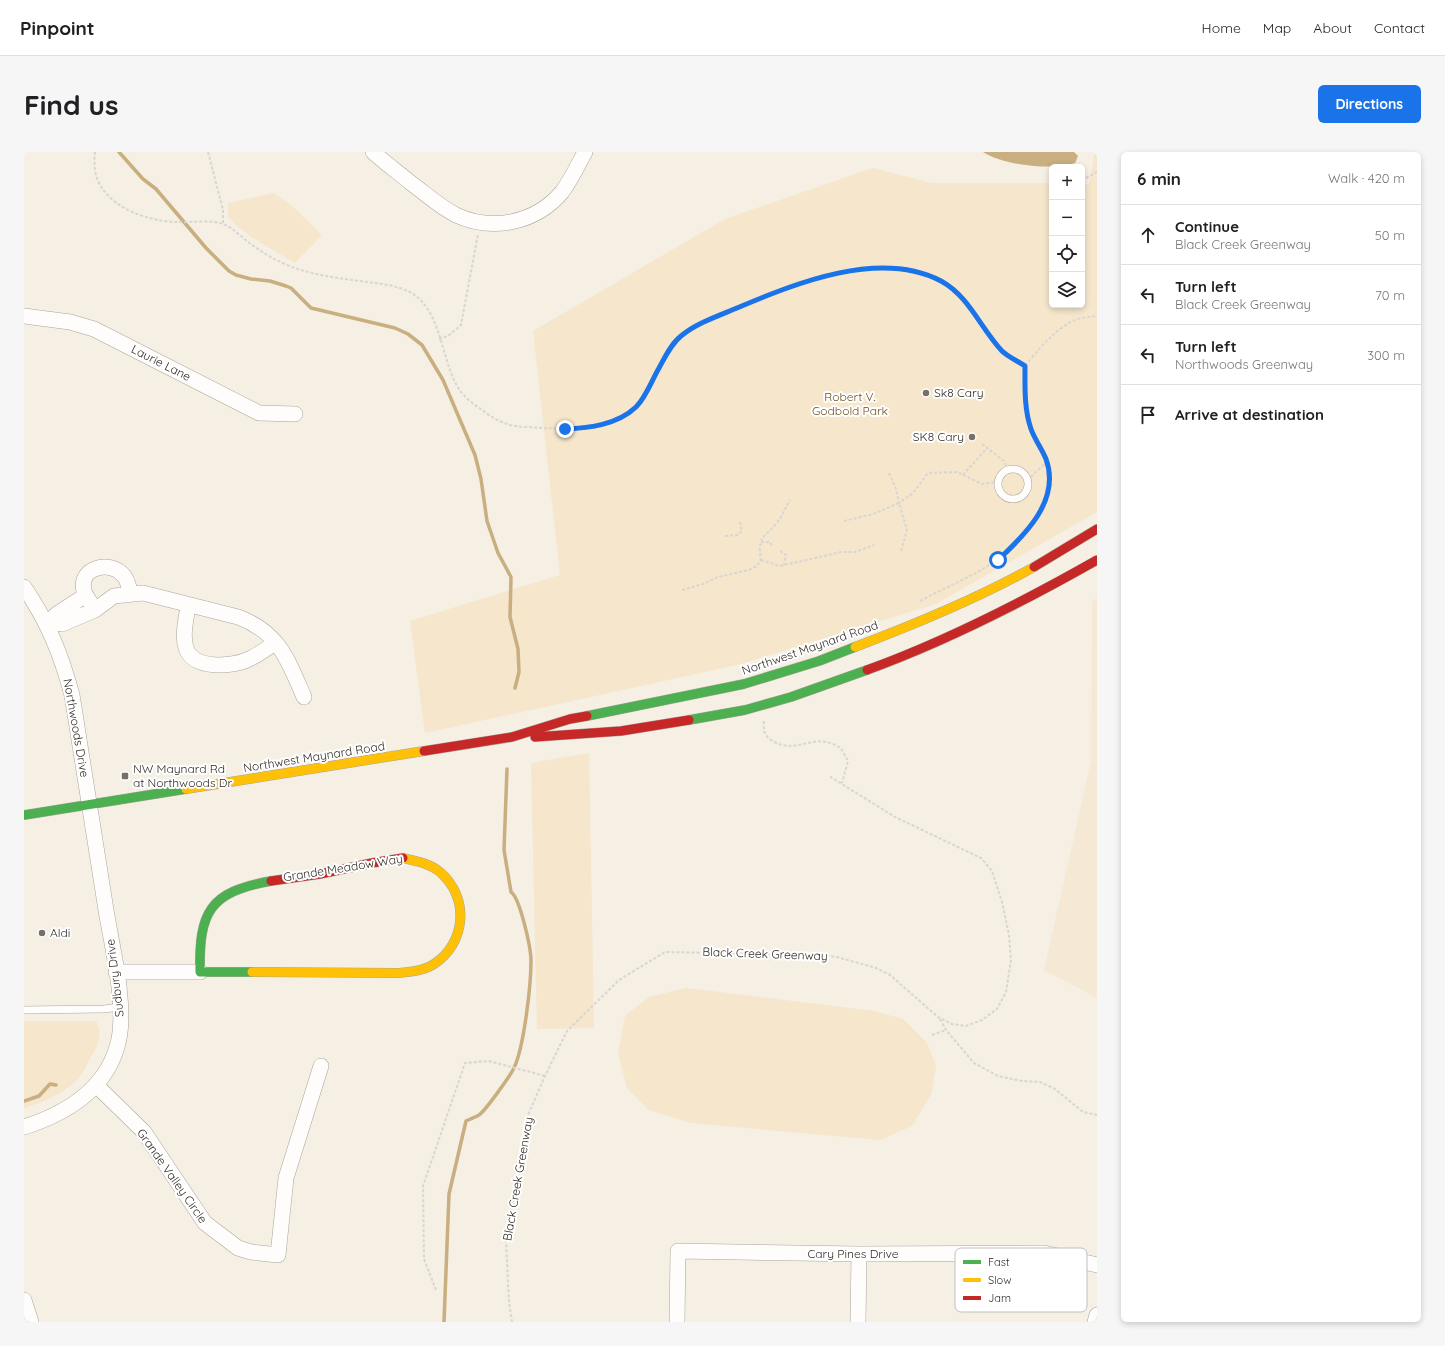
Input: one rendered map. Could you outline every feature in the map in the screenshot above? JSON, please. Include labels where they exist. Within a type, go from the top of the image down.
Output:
[{"type":"main road","name":"Northwest Maynard Road","points":[[24,815],[90,806],[512,737],[570,719],[744,684],[819,660],[898,631],[970,600],[1032,568],[1097,529]]},
{"type":"main road","name":"Northwest Maynard Road","points":[[512,737],[571,737],[607,733],[674,724],[744,710],[825,684],[908,654],[993,616],[1097,560]]},
{"type":"main road","name":"Grande Meadow Way","points":[[413,858],[432,865],[440,870],[454,886],[458,895],[460,924],[452,947],[444,956],[424,968],[398,973],[200,972],[202,930],[208,912],[224,898],[234,892],[266,881],[317,874],[395,859],[413,858]]},
{"type":"street","points":[[373,152],[435,201],[456,215],[479,223],[497,224],[519,221],[539,211],[552,202],[562,191],[585,152]]},
{"type":"street","name":"Laurie Lane","points":[[24,316],[70,322],[94,329],[259,413],[295,414]]},
{"type":"street","points":[[96,610],[84,591],[84,581],[88,573],[93,569],[102,567],[118,570],[125,577],[131,594]]},
{"type":"street","name":"Northwoods Drive","points":[[24,587],[47,623],[61,658],[72,695],[90,806]]},
{"type":"street","points":[[47,623],[62,624],[96,610],[114,596],[143,593],[188,606],[238,617],[251,622],[275,643],[287,656],[304,697]]},
{"type":"street","points":[[47,623],[57,614],[86,595]]},
{"type":"street","points":[[188,606],[184,638],[186,650],[192,658],[203,664],[213,665],[248,660],[275,643]]},
{"type":"street","name":"Sudbury Drive","points":[[24,1127],[42,1121],[74,1105],[96,1085],[109,1065],[118,1039],[120,1007],[116,972],[90,806]]},
{"type":"street","name":"Grande Meadow Way","points":[[116,972],[200,972]]},
{"type":"street","name":"Grande Valley Circle","points":[[96,1085],[144,1132],[205,1224],[238,1248],[251,1252],[278,1255],[286,1178],[321,1066]]},
{"type":"street","name":"Cary Pines Drive","points":[[677,1322],[678,1251],[859,1254],[955,1253]]},
{"type":"street","points":[[858,1322],[859,1254]]},
{"type":"street","name":"Cary Pines Drive","points":[[1087,1263],[1097,1265]]},
{"type":"street","points":[[24,1300],[31,1322]]},
{"type":"street","points":[[1096,1322],[1097,1315]]},
{"type":"lane","points":[[1017,470],[1022,473],[1027,480],[1024,494],[1015,499],[1010,499],[999,490],[998,482],[1000,477],[1008,471],[1017,470]]},
{"type":"lane","points":[[24,1010],[104,1010],[120,1007]]},
{"type":"path","points":[[95,152],[96,177],[101,186],[130,211],[147,218],[161,221],[207,222],[223,224],[274,259],[295,268],[317,274],[388,284],[412,292],[422,300],[429,310],[456,385],[463,395],[493,418],[511,426],[580,428],[606,423],[636,407],[674,343],[688,331],[770,294],[814,279],[834,274],[877,268],[918,272],[942,282],[963,300],[1003,352],[1025,366]]},
{"type":"path","points":[[208,152],[223,210],[223,224]]},
{"type":"path","points":[[1086,178],[1097,172]]},
{"type":"path","points":[[439,339],[448,336],[462,325],[478,234]]},
{"type":"path","points":[[920,601],[982,571],[998,560],[1022,538],[1045,501],[1049,485],[1047,462],[1031,429],[1027,414],[1024,390],[1025,366],[1045,343],[1068,324],[1082,317],[1097,316]]},
{"type":"path","points":[[982,444],[1004,461],[1008,471]]},
{"type":"path","points":[[962,475],[987,448]]},
{"type":"path","points":[[1027,480],[1047,462]]},
{"type":"path","points":[[844,521],[873,514],[899,503],[913,493],[928,473],[957,472],[982,484],[998,482]]},
{"type":"path","points":[[889,473],[896,488],[907,530],[901,551]]},
{"type":"path","points":[[682,590],[703,584],[718,577],[749,570],[757,566],[761,560],[761,542],[766,533],[779,521],[790,500]]},
{"type":"path","points":[[725,536],[737,535],[742,531],[740,522]]},
{"type":"path","points":[[761,542],[770,542],[772,546]]},
{"type":"path","points":[[761,560],[770,564],[784,565],[841,552],[855,552],[874,545]]},
{"type":"path","points":[[780,551],[786,555],[784,565]]},
{"type":"path","points":[[765,719],[763,729],[765,734],[776,743],[789,747],[826,741],[842,748],[848,762],[842,783]]},
{"type":"path","name":"Black Creek Greenway","points":[[512,1322],[509,1302],[506,1240],[528,1115],[567,1031],[620,980],[664,952],[822,954],[853,960],[876,968],[890,975],[940,1018],[952,1024],[966,1026],[982,1020],[997,1009],[1006,992],[1011,960],[1009,935],[1002,902],[992,871],[981,858],[895,817],[829,776]]},
{"type":"path","points":[[940,1018],[946,1030],[974,1063],[998,1076],[1022,1081],[1040,1082],[1055,1089],[1083,1112],[1097,1115]]},
{"type":"path","points":[[932,1035],[946,1030]]},
{"type":"path","points":[[436,1290],[424,1259],[423,1186],[465,1063],[489,1060],[545,1076]]},
{"type":"shaded area","points":[[983,152],[1074,152],[1078,156],[1075,163],[1049,164],[1049,166],[1015,163],[992,157]]},
{"type":"shaded area","points":[[1097,598],[1097,998],[1044,970],[1091,761],[1092,602]]},
{"type":"green space","name":"Robert V. Godbold Park","points":[[1095,152],[1097,152],[1097,512],[936,604],[737,665],[425,733],[410,621],[560,575],[533,331],[725,219],[873,168],[931,183],[1049,183],[1049,308],[1085,308],[1085,184],[1089,184]]},
{"type":"green space","points":[[274,193],[291,205],[322,235],[295,263],[251,237],[228,217],[228,203]]},
{"type":"green space","points":[[589,753],[594,1028],[537,1029],[531,763]]},
{"type":"green space","points":[[686,988],[874,1011],[903,1019],[927,1043],[936,1066],[931,1095],[912,1126],[880,1140],[691,1123],[649,1110],[627,1088],[618,1053],[625,1016],[649,997]]},
{"type":"green space","points":[[24,1021],[96,1021],[99,1031],[99,1040],[85,1069],[78,1079],[57,1095],[24,1108]]},
{"type":"waterway","points":[[119,152],[143,179],[156,189],[206,248],[229,271],[236,275],[251,279],[270,281],[286,286],[291,288],[311,308],[395,328],[408,334],[422,345],[443,380],[475,455],[481,479],[487,521],[498,553],[511,577],[510,617],[518,649],[519,672],[515,688]]},
{"type":"waterway","points":[[444,1322],[449,1194],[466,1121],[478,1116],[482,1112],[498,1093],[514,1068],[518,1058],[524,1031],[530,985],[531,961],[529,946],[518,903],[511,892],[504,850],[507,769]]},
{"type":"waterway","points":[[24,1101],[39,1096],[50,1084],[56,1085]]},
{"type":"traffic: fast","points":[[587,716],[744,684],[819,661],[855,647]]},
{"type":"traffic: fast","points":[[689,720],[745,710],[791,697],[867,670]]},
{"type":"traffic: fast","points":[[24,815],[186,789]]},
{"type":"traffic: fast","points":[[252,972],[200,972],[202,934],[206,920],[212,908],[221,899],[234,891],[271,881]]},
{"type":"traffic: slow","points":[[855,647],[991,590],[1034,567]]},
{"type":"traffic: slow","points":[[186,789],[424,751]]},
{"type":"traffic: slow","points":[[252,972],[398,973],[421,970],[434,964],[445,955],[453,944],[458,933],[460,907],[456,894],[450,883],[440,872],[431,866],[403,858]]},
{"type":"traffic: jam","points":[[1034,567],[1097,529]]},
{"type":"traffic: jam","points":[[867,670],[955,634],[1041,591],[1097,560]]},
{"type":"traffic: jam","points":[[424,751],[512,737],[570,719],[587,716]]},
{"type":"traffic: jam","points":[[535,737],[621,731],[689,720]]},
{"type":"traffic: jam","points":[[271,881],[320,874],[403,858]]},
{"type":"place","name":"Sk8 Cary","points":[[926,393]]},
{"type":"place","name":"SK8 Cary","points":[[972,437]]},
{"type":"place","name":"NW Maynard Rd at Northwoods Dr","points":[[125,776]]},
{"type":"place","name":"Aldi","points":[[42,933]]},
{"type":"route","points":[[565,429],[606,423],[636,407],[674,343],[688,331],[707,320],[770,294],[834,274],[877,268],[918,272],[942,282],[955,292],[963,300],[1003,352],[1025,366],[1024,390],[1027,414],[1037,443],[1046,458],[1049,474],[1049,485],[1045,501],[1031,525],[1022,538],[998,560]]}]
